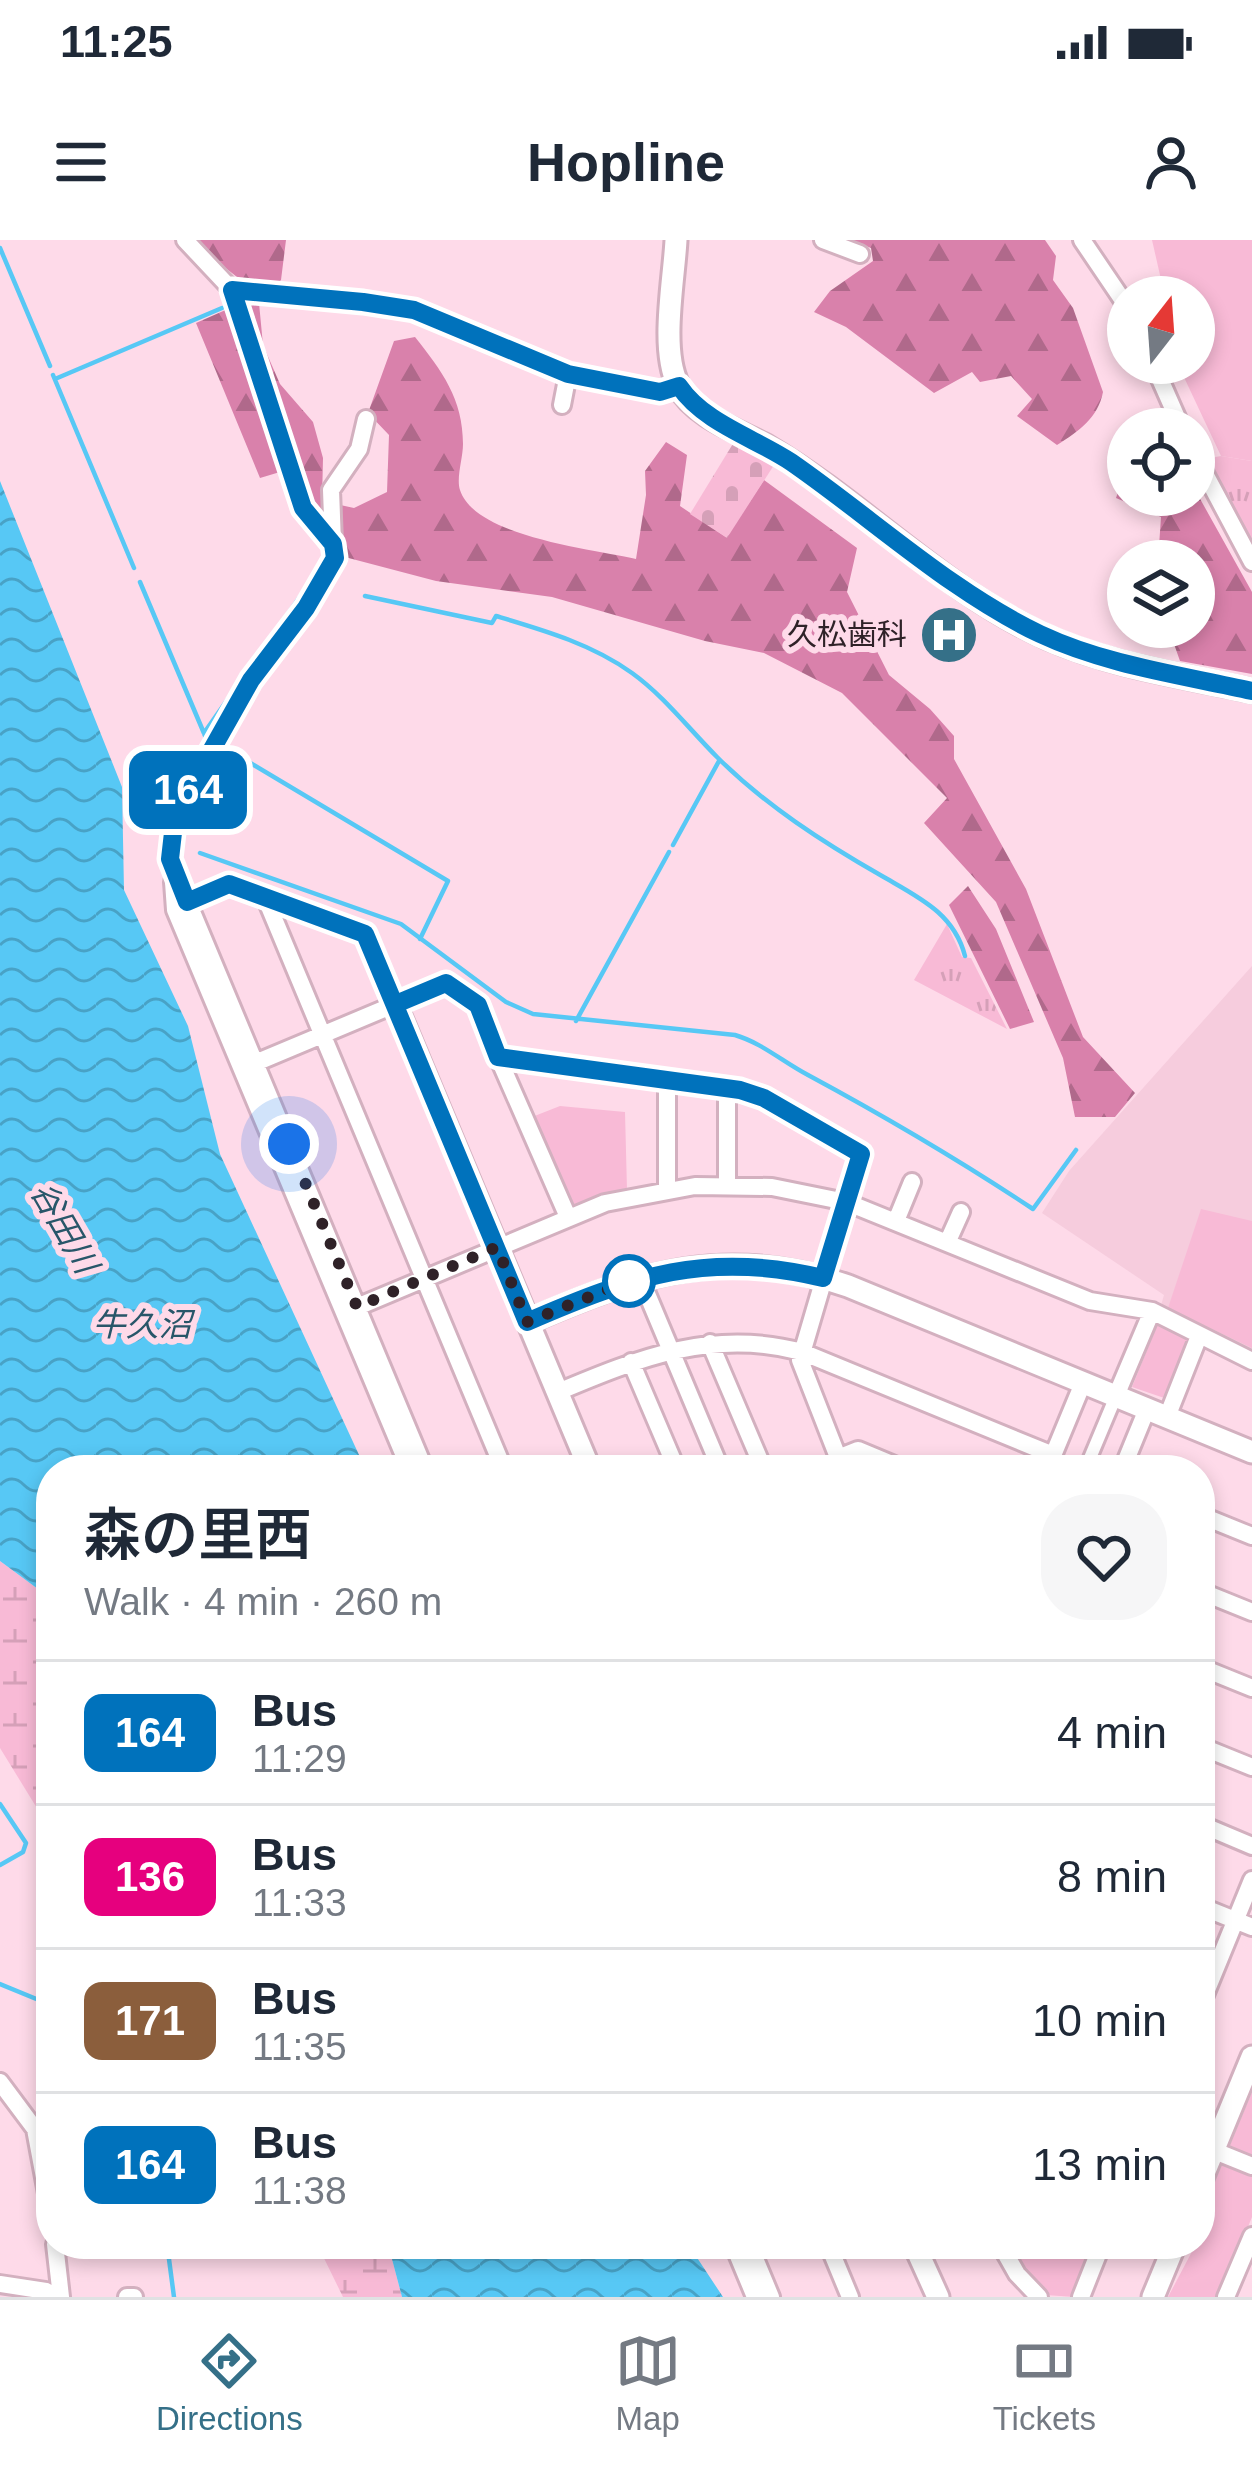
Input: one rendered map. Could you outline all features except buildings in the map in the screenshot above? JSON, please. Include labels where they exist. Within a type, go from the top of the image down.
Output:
[{"type":"street","points":[[185,240],[232,290],[303,508],[333,544]]},
{"type":"street","points":[[676,240],[670,350],[679,386],[698,407],[780,455],[1034,631],[1120,662],[1252,691]]},
{"type":"street","points":[[823,240],[860,254]]},
{"type":"street","points":[[1082,240],[1107,277]]},
{"type":"street","points":[[232,290],[414,310],[568,374],[660,392],[679,386]]},
{"type":"street","points":[[562,405],[568,374]]},
{"type":"street","points":[[366,419],[353,461],[331,490],[335,558],[330,571],[251,680],[178,808],[170,838],[176,910],[404,1455]]},
{"type":"street","points":[[1215,492],[1252,562]]},
{"type":"street","points":[[174,872],[419,1455]]},
{"type":"street","points":[[187,902],[229,884],[365,934],[584,1455]]},
{"type":"street","points":[[265,897],[498,1455]]},
{"type":"street","points":[[256,1063],[446,983],[478,1005],[568,1217]]},
{"type":"street","points":[[498,1057],[727,1087],[764,1098],[861,1154],[800,1368],[837,1455]]},
{"type":"street","points":[[667,1078],[667,1189]]},
{"type":"street","points":[[727,1087],[728,1185]]},
{"type":"street","points":[[896,1221],[912,1182]]},
{"type":"street","points":[[357,1307],[618,1199],[667,1189],[728,1185],[808,1192],[846,1202],[1090,1300],[1152,1311],[1252,1361]]},
{"type":"street","points":[[948,1241],[962,1212]]},
{"type":"street","points":[[527,1322],[640,1277],[705,1265],[741,1264],[823,1278],[1252,1452]]},
{"type":"street","points":[[640,1277],[715,1455]]},
{"type":"street","points":[[1091,1455],[1152,1311]]},
{"type":"street","points":[[1131,1455],[1199,1336]]},
{"type":"street","points":[[558,1392],[670,1349],[710,1342],[768,1345],[802,1352],[1032,1455]]},
{"type":"street","points":[[710,1342],[758,1455]]},
{"type":"street","points":[[632,1362],[671,1455]]},
{"type":"street","points":[[1053,1455],[1083,1383]]},
{"type":"street","points":[[1215,1521],[1252,1536]]},
{"type":"street","points":[[1215,1598],[1252,1612]]},
{"type":"street","points":[[1215,1673],[1252,1688]]},
{"type":"street","points":[[1215,1752],[1252,1768]]},
{"type":"street","points":[[1215,1830],[1252,1846]]},
{"type":"street","points":[[1215,1974],[1244,1924],[1252,1880]]},
{"type":"street","points":[[1215,1912],[1244,1924]]},
{"type":"street","points":[[1215,2132],[1252,2057]]},
{"type":"street","points":[[0,2082],[36,2134]]},
{"type":"street","points":[[1215,2151],[1252,2167]]},
{"type":"street","points":[[1226,2297],[1251,2242]]},
{"type":"street","points":[[0,2284],[59,2297],[56,2259]]},
{"type":"street","points":[[739,2259],[755,2297]]},
{"type":"street","points":[[755,2259],[771,2297]]},
{"type":"street","points":[[834,2259],[850,2297]]},
{"type":"street","points":[[921,2259],[938,2297]]},
{"type":"street","points":[[1008,2259],[1039,2297]]},
{"type":"street","points":[[1081,2297],[1096,2259]]},
{"type":"street","points":[[1153,2297],[1169,2259]]},
{"type":"shaded area","points":[[1252,966],[1252,1354],[1160,1309],[1164,1295],[1042,1213],[1069,1171]]},
{"type":"green space","points":[[190,240],[286,240],[281,280],[259,303],[263,345],[280,384],[313,422],[323,458],[322,501],[354,508],[387,492],[389,435],[368,413],[394,341],[415,337],[455,399],[463,444],[460,490],[470,506],[511,530],[636,559],[645,471],[666,442],[687,455],[680,506],[726,537],[764,480],[857,548],[847,592],[889,675],[954,736],[954,759],[1026,889],[1083,1037],[1135,1093],[1115,1117],[1075,1117],[1063,1058],[996,902],[924,823],[947,798],[842,693],[764,653],[552,597],[436,581],[341,556],[308,505],[237,277]]},
{"type":"green space","points":[[851,240],[1045,240],[1056,256],[1053,280],[1073,308],[1103,392],[1092,417],[1057,445],[1017,416],[1032,399],[1011,376],[980,382],[972,372],[934,393],[846,327],[814,312],[830,291],[873,261],[871,248]]},
{"type":"green space","points":[[1152,240],[1252,240],[1252,461],[1221,456],[1215,443],[1215,408],[1198,408],[1187,384],[1215,384],[1215,276],[1160,276]]},
{"type":"green space","points":[[230,308],[280,472],[260,478],[196,323]]},
{"type":"green space","points":[[734,442],[774,465],[727,538],[690,514]]},
{"type":"green space","points":[[1215,457],[1252,461],[1252,542],[1215,477]]},
{"type":"green space","points":[[1210,516],[1252,592],[1252,674],[1180,661],[1175,648],[1215,648],[1215,540],[1159,540],[1161,517]]},
{"type":"green space","points":[[968,886],[996,929],[1034,1022],[1010,1029],[949,905]]},
{"type":"green space","points":[[947,924],[962,957],[971,958],[1007,1029],[914,980]]},
{"type":"green space","points":[[560,1106],[625,1112],[627,1190],[569,1206],[532,1117]]},
{"type":"green space","points":[[1201,1209],[1252,1221],[1252,1348],[1168,1308]]},
{"type":"green space","points":[[1158,1323],[1194,1341],[1170,1400],[1132,1387]]},
{"type":"green space","points":[[0,1561],[36,1588],[36,1807],[0,1748]]},
{"type":"green space","points":[[1252,2092],[1252,2217],[1219,2297],[1168,2297],[1188,2259],[1215,2259],[1215,2181]]},
{"type":"green space","points":[[324,2259],[392,2259],[402,2297],[343,2297]]},
{"type":"green space","points":[[1089,2259],[1074,2297],[1046,2295],[1017,2262]]},
{"type":"water","name":"牛久沼","points":[[0,481],[122,787],[124,890],[188,1026],[220,1154],[359,1455],[36,1455],[36,1588],[0,1561]]},
{"type":"water","points":[[392,2259],[698,2259],[723,2297],[402,2297]]},
{"type":"waterway","points":[[0,248],[50,366]]},
{"type":"waterway","points":[[55,379],[222,308]]},
{"type":"waterway","points":[[53,375],[134,568]]},
{"type":"waterway","points":[[140,582],[206,738]]},
{"type":"waterway","points":[[204,733],[309,584]]},
{"type":"waterway","points":[[365,596],[492,623],[496,616],[567,639],[617,663],[655,692],[735,775],[775,807],[933,908],[952,928],[965,956]]},
{"type":"waterway","points":[[222,746],[448,881],[420,939]]},
{"type":"waterway","points":[[673,845],[719,761]]},
{"type":"waterway","points":[[576,1021],[669,852]]},
{"type":"waterway","points":[[200,853],[401,924],[506,1002],[533,1014],[745,1038],[1033,1209],[1076,1150]]},
{"type":"waterway","points":[[0,1804],[26,1843],[23,1852],[0,1865]]},
{"type":"waterway","points":[[0,1984],[36,1999]]},
{"type":"waterway","points":[[169,2259],[174,2297]]},
{"type":"bus line","name":"164","points":[[403,1001],[446,983],[478,1005],[498,1057],[740,1090],[764,1098],[861,1154],[823,1278],[767,1266],[683,1268],[611,1286],[527,1322],[365,934],[229,884],[187,902],[170,859],[175,815],[251,680],[306,608],[335,558],[333,544],[303,508],[232,290],[414,310],[568,374],[660,392],[679,386],[698,407],[780,455],[1034,631],[1120,662],[1252,691]]},
{"type":"place","name":"久松歯科","points":[[949,635]]},
{"type":"route","points":[[289,1144],[357,1307],[497,1247],[527,1322],[636,1278],[629,1281]]},
{"type":"water label","name":"谷田川","points":[[65,1227]]}]
